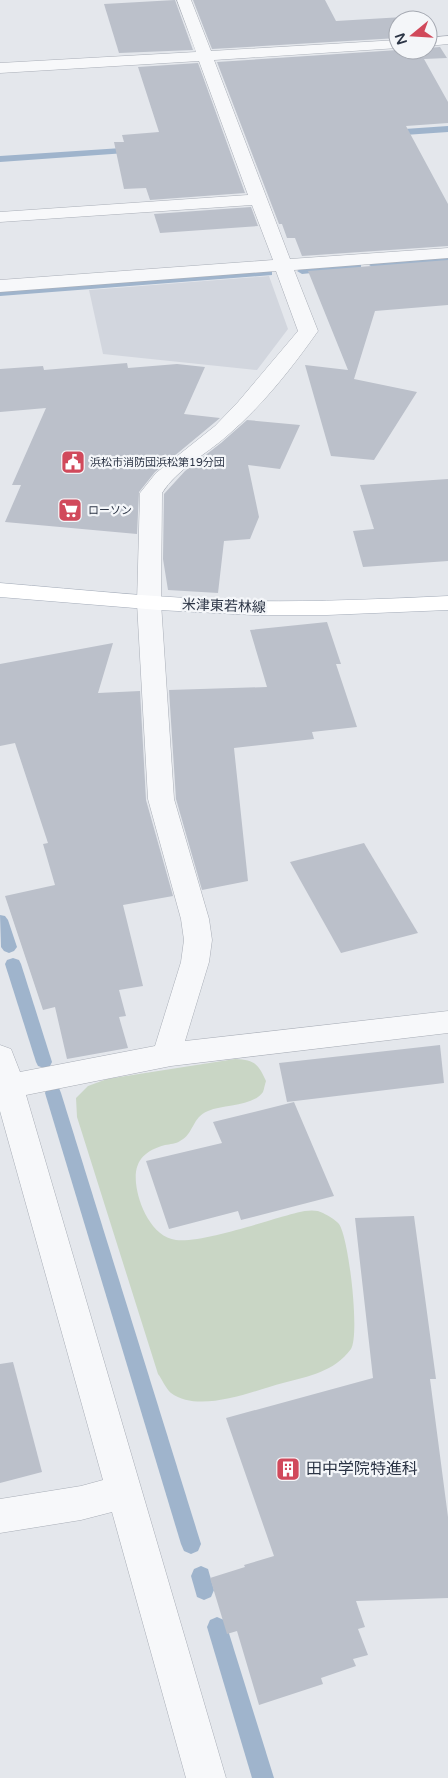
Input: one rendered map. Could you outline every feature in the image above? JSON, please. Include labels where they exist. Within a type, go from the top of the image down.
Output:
[{"type":"main road","name":"米津東若林線","points":[[0,590],[149,603],[309,608],[448,603]]},
{"type":"street","points":[[171,1054],[169,1043],[195,962],[198,940],[195,919],[161,799],[149,603],[150,500],[154,486],[242,410],[308,331],[184,0]]},
{"type":"street","points":[[0,68],[388,45]]},
{"type":"street","points":[[0,217],[260,199]]},
{"type":"street","points":[[0,286],[448,253]]},
{"type":"street","points":[[206,1778],[4,1072],[55,1076],[171,1054],[448,1022]]},
{"type":"street","points":[[0,1516],[81,1503],[124,1491]]},
{"type":"shaded area","points":[[269,276],[288,329],[257,370],[103,354],[89,290]]},
{"type":"green space","points":[[235,1059],[247,1060],[258,1066],[266,1081],[263,1092],[258,1097],[245,1103],[208,1111],[199,1117],[185,1138],[177,1143],[158,1147],[146,1154],[139,1163],[136,1175],[137,1191],[143,1209],[153,1226],[160,1233],[167,1238],[176,1240],[214,1236],[304,1211],[319,1211],[336,1221],[343,1233],[350,1266],[354,1307],[353,1340],[351,1349],[344,1357],[320,1372],[226,1399],[196,1401],[183,1399],[171,1393],[158,1374],[77,1117],[76,1098],[88,1086],[107,1079]]},
{"type":"building","points":[[175,0],[193,50],[119,53],[104,4]]},
{"type":"building","points":[[193,0],[325,0],[336,21],[388,18],[388,39],[212,49]]},
{"type":"building","points":[[438,47],[440,47],[447,58],[438,58]]},
{"type":"building","points":[[388,51],[388,60],[425,60],[448,102],[448,123],[406,126],[448,204],[448,246],[302,256],[295,238],[287,238],[282,224],[279,224],[217,62]]},
{"type":"building","points":[[198,63],[245,193],[150,200],[146,188],[124,189],[114,142],[124,142],[122,135],[159,132],[138,67]]},
{"type":"building","points":[[251,207],[258,226],[160,233],[154,214]]},
{"type":"building","points":[[448,260],[448,305],[375,311],[354,379],[417,392],[374,460],[331,456],[305,365],[348,370],[308,271]]},
{"type":"building","points":[[127,363],[128,368],[177,364],[205,367],[184,414],[220,418],[155,472],[139,492],[137,534],[5,522],[21,485],[12,485],[46,408],[0,412],[0,369],[43,366],[44,370]]},
{"type":"building","points":[[247,420],[300,425],[280,469],[248,465],[259,517],[250,539],[224,541],[218,593],[168,590],[163,559],[164,494],[185,471]]},
{"type":"building","points":[[448,479],[448,561],[363,567],[353,531],[374,529],[360,485]]},
{"type":"building","points":[[327,622],[341,664],[336,664],[357,727],[312,732],[314,739],[234,748],[248,881],[202,890],[176,799],[169,690],[267,687],[250,630]]},
{"type":"building","points":[[113,643],[98,693],[140,691],[146,800],[173,896],[123,905],[143,986],[119,990],[126,1016],[119,1017],[128,1048],[67,1059],[55,1007],[43,1010],[5,896],[55,885],[43,844],[48,843],[15,743],[0,746],[0,664]]},
{"type":"building","points":[[364,843],[418,933],[341,953],[290,862]]},
{"type":"building","points":[[440,1045],[444,1083],[287,1102],[279,1063]]},
{"type":"building","points":[[294,1102],[334,1196],[241,1220],[238,1211],[169,1229],[146,1161],[222,1143],[213,1122]]},
{"type":"building","points":[[414,1216],[436,1379],[430,1379],[448,1517],[448,1598],[356,1601],[365,1627],[358,1629],[368,1655],[353,1659],[356,1666],[321,1678],[323,1684],[259,1705],[237,1631],[227,1634],[210,1578],[274,1556],[226,1418],[373,1378],[355,1218]]},
{"type":"building","points":[[13,1362],[42,1472],[0,1483],[0,1364]]},
{"type":"waterway","points":[[390,133],[448,129]]},
{"type":"waterway","points":[[0,159],[137,150]]},
{"type":"waterway","points":[[374,265],[448,260]]},
{"type":"waterway","points":[[302,271],[357,266]]},
{"type":"waterway","points":[[0,293],[268,273]]},
{"type":"waterway","points":[[0,920],[9,947]]},
{"type":"waterway","points":[[13,964],[44,1062]]},
{"type":"waterway","points":[[53,1093],[191,1544]]},
{"type":"waterway","points":[[201,1576],[204,1590]]},
{"type":"waterway","points":[[217,1627],[263,1778]]},
{"type":"place","name":"浜松市消防団浜松第19分団","points":[[73,462]]},
{"type":"place","name":"ローソン","points":[[70,510]]},
{"type":"place","name":"田中学院特進科","points":[[288,1469]]}]
